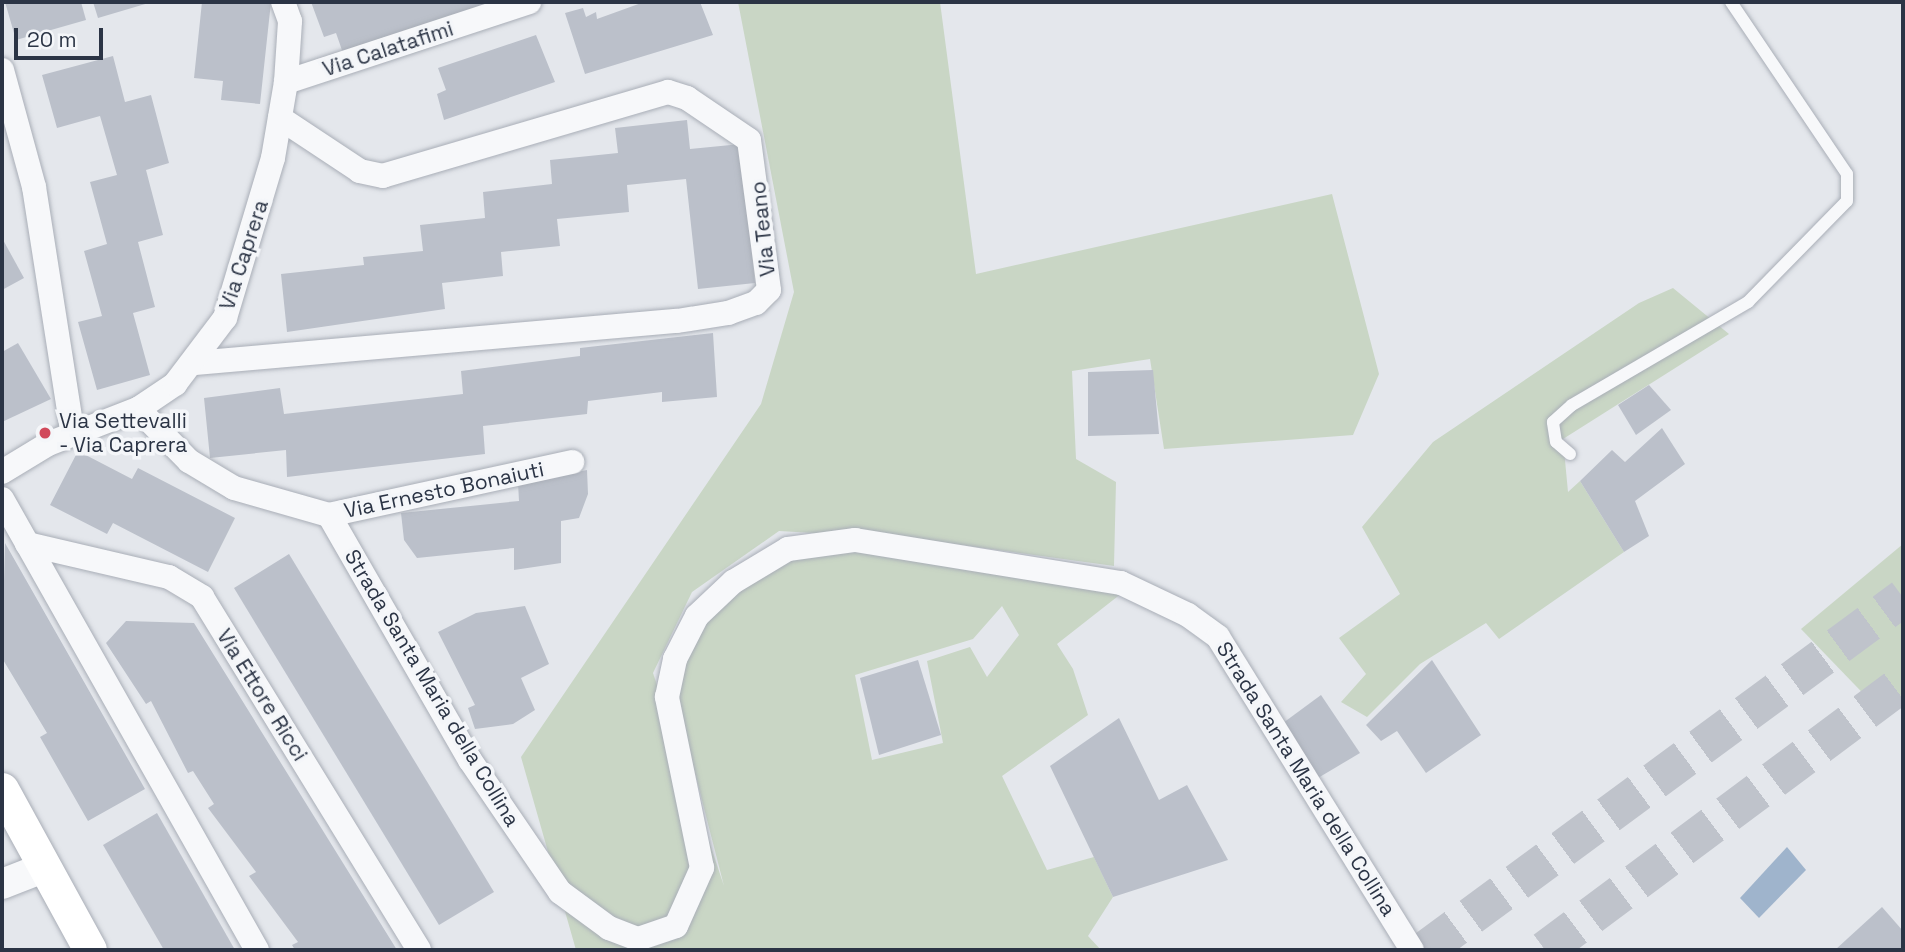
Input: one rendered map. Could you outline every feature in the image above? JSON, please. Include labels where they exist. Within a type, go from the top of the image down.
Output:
[{"type":"main road","points":[[2,789],[90,950]]},
{"type":"street","name":"Via Caprera","points":[[2,471],[72,435],[138,409],[195,363],[225,318],[258,220],[280,118],[286,82],[290,21],[284,2]]},
{"type":"street","name":"Via Calatafimi","points":[[286,82],[529,2]]},
{"type":"street","points":[[2,70],[34,187],[72,435]]},
{"type":"street","name":"Via Teano","points":[[195,363],[677,321],[729,313],[756,303],[769,290],[749,140],[687,98],[668,92],[383,176],[360,171],[280,118]]},
{"type":"street","name":"Via Ernesto Bonaiuti","points":[[138,409],[189,461],[234,488],[329,515],[572,462]]},
{"type":"street","points":[[2,499],[257,950]]},
{"type":"street","name":"Strada Santa Maria della Collina","points":[[329,515],[470,760],[560,892],[609,928],[638,939],[676,926],[702,868],[667,696],[675,659],[697,616],[733,582],[788,549],[855,540],[1121,583],[1188,615],[1218,637],[1412,950]]},
{"type":"street","name":"Via Ettore Ricci","points":[[27,544],[169,577],[202,597],[419,950]]},
{"type":"street","points":[[2,884],[43,868]]},
{"type":"lane","points":[[1570,454],[1556,442],[1553,422],[1572,405],[1748,302],[1847,201],[1847,174],[1731,2]]},
{"type":"green space","points":[[738,2],[940,2],[976,274],[1332,194],[1379,374],[1353,435],[1164,449],[1150,359],[1072,371],[1076,459],[1116,482],[1114,566],[918,539],[779,531],[692,592],[653,673],[724,886],[677,703],[697,616],[788,549],[855,540],[1122,593],[1057,644],[1073,669],[1088,715],[1002,776],[1047,870],[1094,857],[1113,897],[1088,936],[1101,950],[576,950],[521,757],[761,404],[794,292]],"holes":[[[1002,606],[1019,635],[987,677],[970,647],[927,661],[943,743],[872,760],[855,675],[973,639]]]},
{"type":"green space","points":[[1673,288],[1729,334],[1563,439],[1568,492],[1580,481],[1624,552],[1499,639],[1486,623],[1420,664],[1367,717],[1341,702],[1366,674],[1339,638],[1400,594],[1362,527],[1433,442],[1639,303]]},
{"type":"green space","points":[[1903,544],[1903,697],[1881,712],[1801,629]]},
{"type":"water","points":[[1787,847],[1806,870],[1759,918],[1740,898]]},
{"type":"building","points":[[5,2],[81,2],[86,20],[16,40]]},
{"type":"building","points":[[93,2],[152,2],[98,18]]},
{"type":"building","points":[[202,2],[271,2],[260,104],[221,100],[223,81],[194,78]]},
{"type":"building","points":[[311,2],[500,2],[344,56],[336,33],[324,37]]},
{"type":"building","points":[[644,2],[700,2],[713,35],[585,74],[565,13],[583,8],[586,17],[596,12],[597,19]]},
{"type":"building","points":[[536,35],[555,82],[444,120],[437,94],[446,90],[438,68]]},
{"type":"building","points":[[113,56],[125,102],[151,95],[169,163],[146,170],[163,235],[138,242],[155,307],[133,313],[150,375],[97,390],[78,322],[102,316],[84,251],[107,244],[90,182],[117,175],[100,116],[57,128],[42,75]]},
{"type":"building","points":[[687,120],[690,149],[741,144],[755,283],[698,289],[686,179],[627,185],[629,212],[557,219],[560,246],[501,252],[503,276],[442,283],[445,309],[287,332],[281,274],[364,265],[363,257],[423,251],[420,225],[485,218],[483,192],[552,184],[550,160],[618,153],[615,128]]},
{"type":"building","points":[[2,238],[24,278],[2,290]]},
{"type":"building","points":[[713,333],[717,397],[662,402],[662,392],[588,401],[587,414],[483,426],[485,454],[287,477],[286,450],[210,458],[204,398],[280,388],[284,414],[463,394],[461,371],[580,356],[580,348]]},
{"type":"building","points":[[18,343],[51,399],[2,422],[2,352]]},
{"type":"building","points":[[1153,370],[1159,434],[1088,436],[1088,372]]},
{"type":"building","points":[[1649,385],[1671,410],[1636,435],[1618,405]]},
{"type":"building","points":[[1662,428],[1685,464],[1635,501],[1649,536],[1624,552],[1580,481],[1612,450],[1625,462]]},
{"type":"building","points":[[78,451],[132,479],[138,468],[235,518],[208,572],[113,523],[107,534],[50,505]]},
{"type":"building","points":[[587,470],[588,494],[579,518],[561,521],[561,563],[514,570],[514,548],[417,558],[404,540],[401,513],[519,501],[518,483]]},
{"type":"building","points":[[5,543],[145,789],[88,821],[40,737],[47,733],[2,658]]},
{"type":"building","points":[[289,554],[494,892],[439,925],[234,588]]},
{"type":"building","points":[[525,606],[549,664],[521,678],[535,710],[513,724],[475,729],[468,708],[475,705],[438,632],[476,613]]},
{"type":"building","points":[[126,621],[194,623],[397,950],[295,950],[292,945],[298,942],[249,876],[256,872],[208,808],[214,804],[193,771],[188,773],[151,701],[146,704],[106,643]]},
{"type":"building","points":[[918,660],[941,735],[879,755],[860,678]]},
{"type":"building","points":[[1432,660],[1481,735],[1426,773],[1397,731],[1381,741],[1366,725]]},
{"type":"building","points":[[1321,695],[1360,753],[1318,778],[1283,723]]},
{"type":"building","points":[[1119,718],[1159,800],[1187,785],[1228,860],[1113,897],[1050,766]]},
{"type":"building","points":[[157,813],[235,950],[164,950],[103,845]]},
{"type":"building","points":[[1882,907],[1903,931],[1903,950],[1835,950]]},
{"type":"tunnel","points":[[1425,950],[1903,598]]},
{"type":"tunnel","points":[[1545,950],[1903,683]]},
{"type":"place","name":"Via Settevalli - Via Caprera","points":[[45,433]]}]
